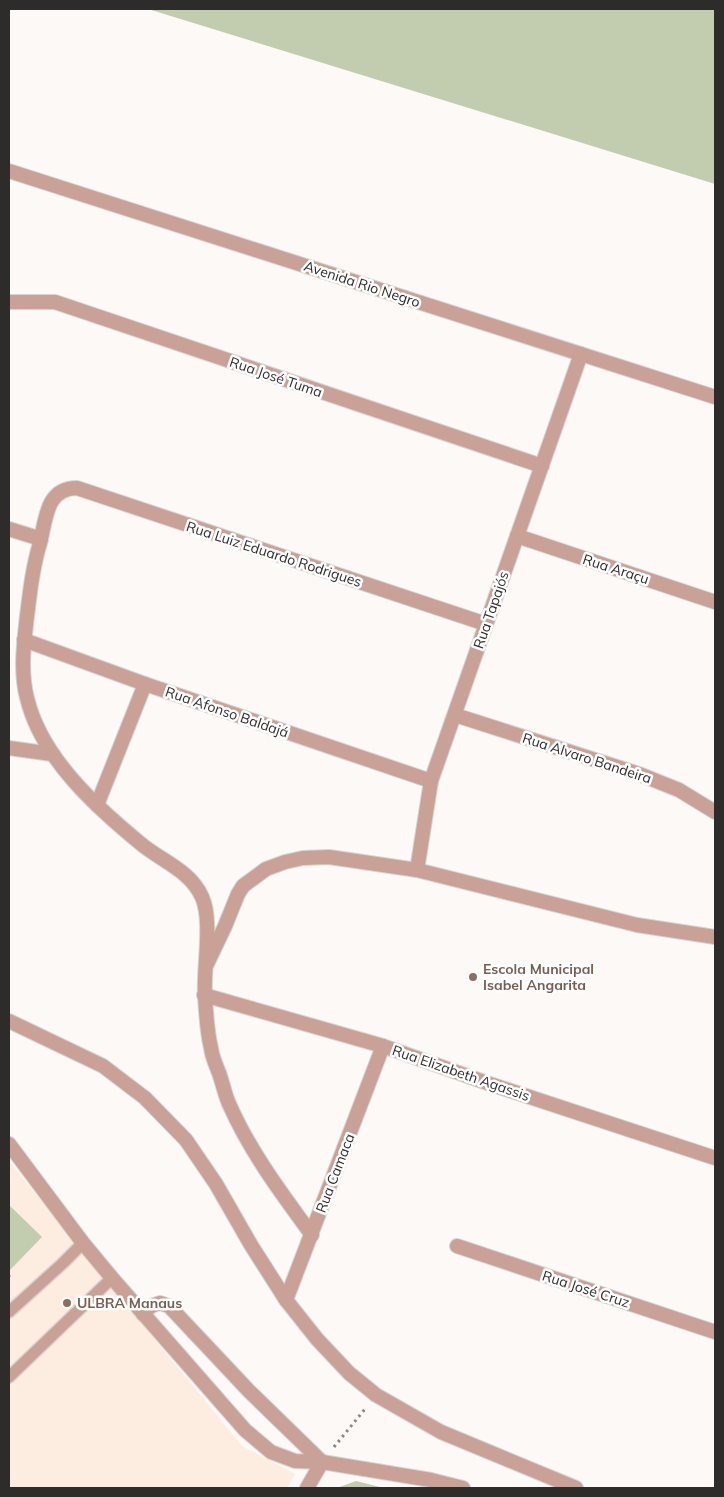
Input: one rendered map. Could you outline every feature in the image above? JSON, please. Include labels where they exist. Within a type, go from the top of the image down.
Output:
[{"type":"street","name":"Avenida Rio Negro","points":[[9,171],[715,397]]},
{"type":"street","name":"Rua José Tuma","points":[[9,302],[55,302],[542,466]]},
{"type":"street","name":"Rua Tapajós","points":[[417,870],[431,781],[581,354]]},
{"type":"street","name":"Rua Luiz Eduardo Rodrigues","points":[[40,539],[50,503],[55,494],[62,490],[77,488],[486,624]]},
{"type":"street","points":[[9,529],[40,539],[29,597],[23,662],[26,697],[37,730],[52,754],[97,805],[142,845],[178,868],[197,888],[205,906],[206,967],[204,995],[210,1048],[230,1105],[245,1137],[269,1175],[312,1235]]},
{"type":"street","name":"Rua Araçu","points":[[517,536],[715,602]]},
{"type":"street","name":"Rua Afonso Baldajá","points":[[24,640],[145,684],[431,781]]},
{"type":"street","points":[[97,805],[145,684]]},
{"type":"street","name":"Rua Alvaro Bandeira","points":[[454,715],[639,774],[679,790],[715,812]]},
{"type":"street","points":[[9,748],[52,754]]},
{"type":"street","points":[[206,967],[226,926],[238,894],[251,880],[266,869],[285,862],[303,858],[329,856],[417,870],[638,925],[715,937]]},
{"type":"street","name":"Rua Elizabeth Agassis","points":[[204,995],[383,1046],[490,1084],[715,1158]]},
{"type":"street","points":[[9,1021],[103,1066],[145,1098],[186,1140],[216,1184],[251,1245],[286,1300],[317,1339],[349,1373],[376,1394],[441,1432],[576,1488]]},
{"type":"street","name":"Rua Camaca","points":[[286,1300],[383,1046]]},
{"type":"street","points":[[9,1144],[83,1243],[112,1278],[245,1430],[271,1452],[295,1461],[322,1462],[431,1480],[463,1488]]},
{"type":"street","name":"Rua José Cruz","points":[[457,1246],[715,1332]]},
{"type":"street","points":[[143,1314],[151,1306],[160,1302],[169,1306],[249,1391],[322,1462]]},
{"type":"street","points":[[307,1488],[322,1462]]},
{"type":"lane","points":[[9,1312],[83,1243]]},
{"type":"lane","points":[[9,1377],[112,1278]]},
{"type":"path","points":[[322,1462],[376,1394]]},
{"type":"shaded area","name":"ULBRA Manaus","points":[[9,1161],[242,1446],[295,1474],[287,1488],[9,1488]]},
{"type":"green space","points":[[148,9],[715,9],[715,184]]},
{"type":"green space","points":[[9,1205],[42,1237],[9,1271]]},
{"type":"green space","points":[[356,1481],[384,1488],[337,1488]]},
{"type":"place","name":"Escola Municipal Isabel Angarita","points":[[473,977]]},
{"type":"place","name":"ULBRA Manaus","points":[[67,1303]]}]
